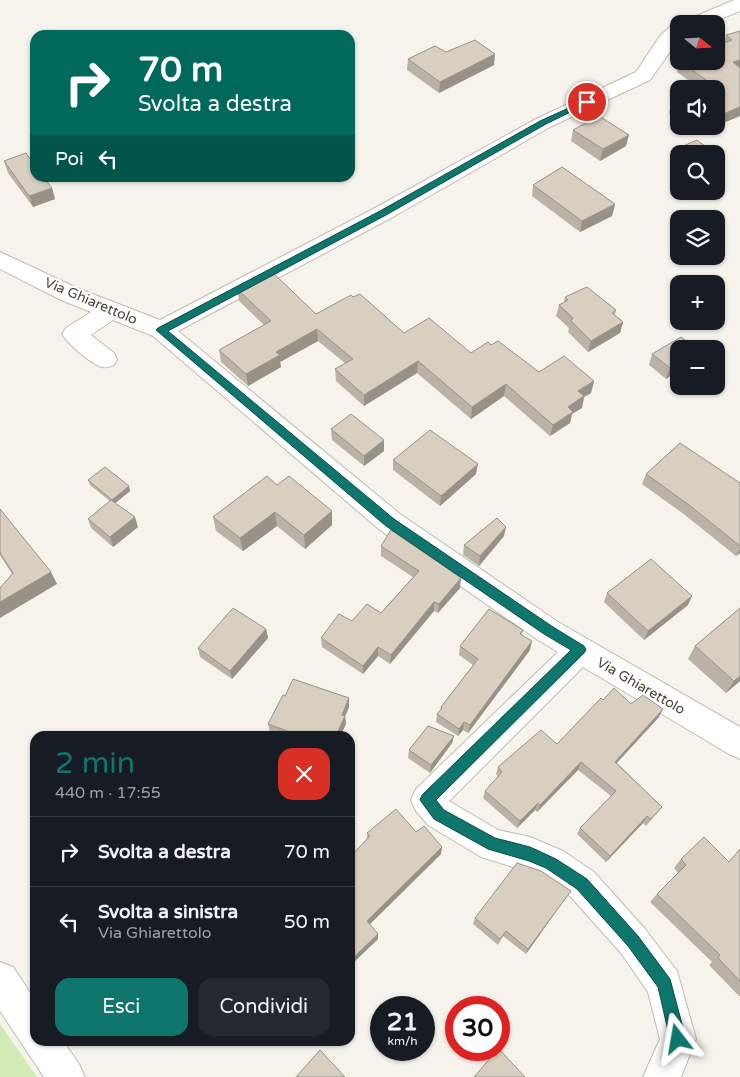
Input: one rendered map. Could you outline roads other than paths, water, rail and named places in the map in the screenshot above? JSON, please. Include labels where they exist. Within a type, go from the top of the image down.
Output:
[{"type":"street","points":[[714,15],[740,4]]},
{"type":"street","points":[[161,330],[383,213],[543,123],[643,76],[670,38]]},
{"type":"street","name":"Via Ghiarettolo","points":[[0,260],[69,294],[161,330],[390,522],[548,631],[740,744]]},
{"type":"street","points":[[106,359],[74,334],[110,310]]},
{"type":"street","points":[[580,650],[427,800],[439,814],[493,844],[530,854],[551,863],[582,884],[633,941],[664,984],[678,1039],[662,1077]]},
{"type":"street","points":[[0,980],[30,1025]]},
{"type":"street","points":[[44,1046],[66,1077]]}]
